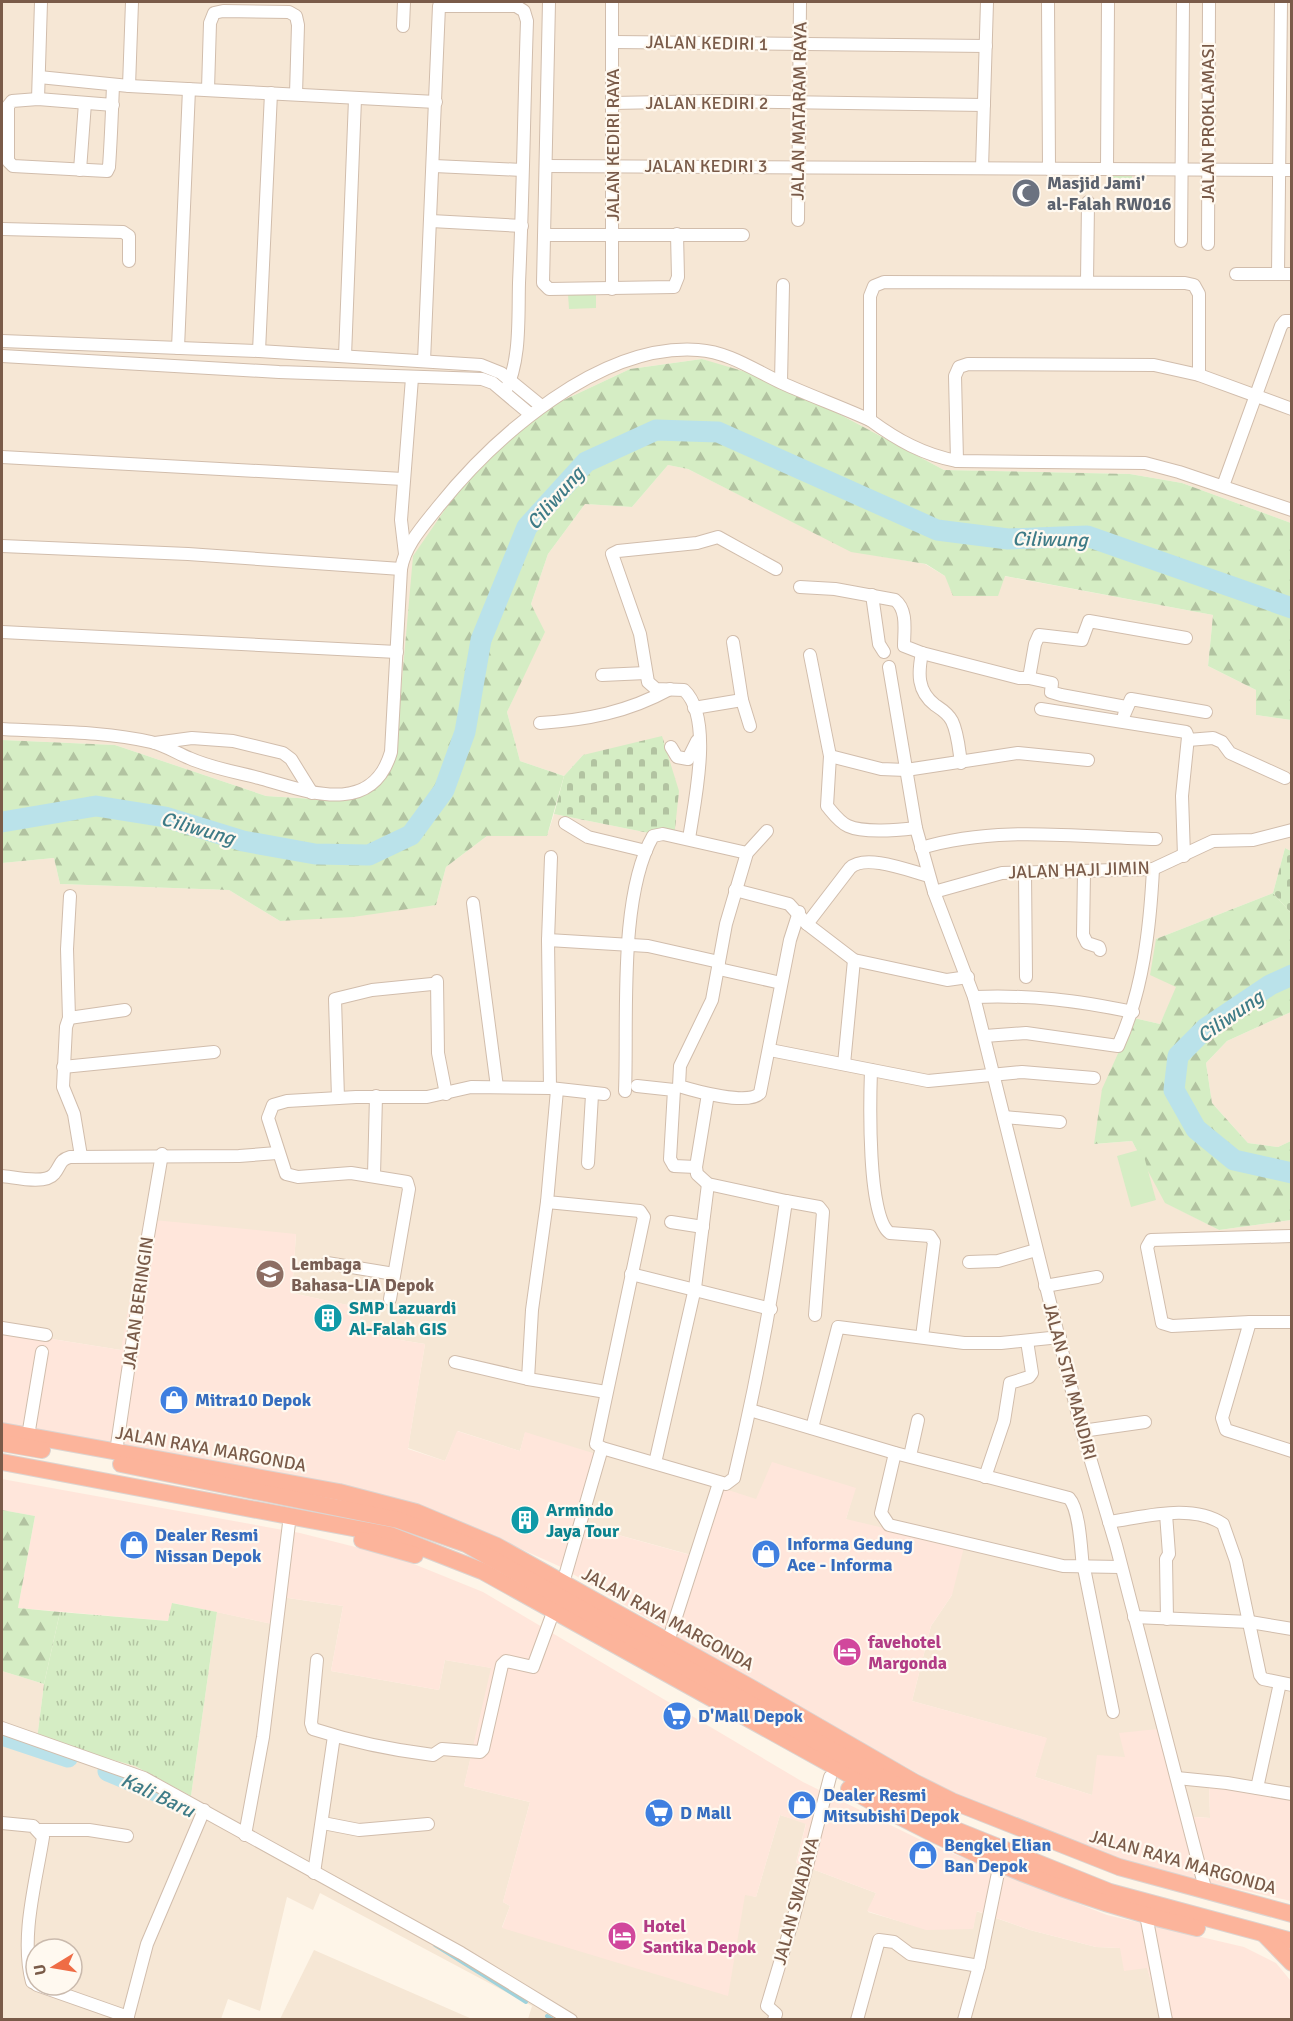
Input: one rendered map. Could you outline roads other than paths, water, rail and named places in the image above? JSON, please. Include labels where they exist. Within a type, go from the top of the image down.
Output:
[{"type":"highway","name":"JALAN RAYA MARGONDA","points":[[2,1431],[116,1452],[338,1499],[466,1544],[560,1589],[666,1647],[917,1805],[1000,1863],[1071,1884],[1292,1941]]},
{"type":"highway","name":"JALAN RAYA MARGONDA","points":[[2,1443],[338,1499]]},
{"type":"highway","name":"JALAN RAYA MARGONDA","points":[[2,1462],[290,1520]]},
{"type":"highway","name":"JALAN RAYA MARGONDA","points":[[2,1472],[390,1535],[444,1554],[830,1777],[1116,1872],[1292,1924]]},
{"type":"highway","name":"JALAN RAYA MARGONDA","points":[[543,1610],[1071,1884],[1146,1915],[1225,1935],[1257,1933]]},
{"type":"highway","name":"JALAN RAYA MARGONDA","points":[[1205,1898],[1292,1914]]},
{"type":"highway","points":[[1257,1933],[1292,1963]]},
{"type":"street","points":[[38,99],[41,2]]},
{"type":"street","points":[[129,86],[132,2]]},
{"type":"street","points":[[403,26],[404,2]]},
{"type":"street","points":[[549,2],[543,283],[549,289],[674,287],[678,278],[677,234]]},
{"type":"street","name":"JALAN KEDIRI RAYA","points":[[612,2],[614,42],[612,289]]},
{"type":"street","name":"JALAN MATARAM RAYA","points":[[798,220],[800,2]]},
{"type":"street","points":[[982,168],[987,2]]},
{"type":"street","points":[[1048,2],[1049,169]]},
{"type":"street","points":[[1107,168],[1108,2]]},
{"type":"street","name":"JALAN PROKLAMASI","points":[[1181,241],[1180,170],[1184,2]]},
{"type":"street","name":"JALAN PROKLAMASI","points":[[1208,244],[1209,2]]},
{"type":"street","points":[[1278,274],[1285,170],[1281,2]]},
{"type":"street","points":[[424,361],[434,166],[439,4],[516,6],[524,12],[527,21],[522,226],[511,380],[505,392]]},
{"type":"street","points":[[208,89],[210,22],[214,14],[223,11],[289,12],[296,16],[298,25],[296,94]]},
{"type":"street","name":"JALAN KEDIRI 1","points":[[614,42],[986,46]]},
{"type":"street","points":[[39,77],[113,85],[436,102]]},
{"type":"street","points":[[113,85],[113,105],[108,169],[103,172],[13,165],[8,161],[9,104],[12,101],[38,99],[113,105]]},
{"type":"street","points":[[178,348],[189,89]]},
{"type":"street","points":[[260,351],[271,93]]},
{"type":"street","points":[[345,356],[355,99]]},
{"type":"street","points":[[80,170],[85,103]]},
{"type":"street","name":"JALAN KEDIRI 2","points":[[613,103],[984,105]]},
{"type":"street","points":[[434,166],[522,170]]},
{"type":"street","name":"JALAN KEDIRI 3","points":[[546,166],[1285,170]]},
{"type":"street","points":[[1087,282],[1088,202]]},
{"type":"street","points":[[431,221],[522,226]]},
{"type":"street","points":[[2,229],[123,232],[129,236],[129,261]]},
{"type":"street","points":[[545,235],[744,236]]},
{"type":"street","points":[[1236,274],[1292,274]]},
{"type":"street","points":[[870,420],[870,296],[874,286],[884,282],[1087,282],[1194,285],[1199,294],[1199,375]]},
{"type":"street","points":[[781,382],[783,285]]},
{"type":"street","points":[[1223,486],[1281,326],[1285,321],[1292,321]]},
{"type":"street","points":[[2,341],[260,351],[481,365],[495,369],[511,380],[535,410]]},
{"type":"street","points":[[2,729],[121,736],[155,743],[191,759],[312,793],[335,796],[359,791],[370,785],[384,769],[391,752],[401,569],[405,554],[422,527],[465,473],[535,410],[619,365],[674,350],[699,350],[725,355],[870,420],[911,447],[934,457],[957,461],[1134,462],[1179,472],[1292,510]]},
{"type":"street","points":[[2,356],[412,378],[482,379],[535,410]]},
{"type":"street","points":[[957,461],[956,376],[959,367],[968,363],[1154,365],[1199,375],[1292,409]]},
{"type":"street","points":[[405,554],[400,520],[412,378]]},
{"type":"street","points":[[2,457],[403,479]]},
{"type":"street","points":[[689,839],[697,782],[699,737],[694,708],[684,690],[656,688],[648,682],[640,634],[616,572],[613,552],[696,543],[718,537],[776,569]]},
{"type":"street","points":[[2,546],[275,559],[401,569]]},
{"type":"street","points":[[800,587],[872,595],[895,600],[901,606],[904,646],[921,653],[996,673],[1052,684],[1051,692],[1061,695],[1126,707]]},
{"type":"street","points":[[872,595],[879,644],[884,652]]},
{"type":"street","points":[[1029,678],[1035,644],[1040,635],[1082,640],[1089,621],[1186,638]]},
{"type":"street","points":[[2,632],[397,652]]},
{"type":"street","points":[[733,642],[742,700],[750,726]]},
{"type":"street","points":[[921,653],[918,673],[921,688],[928,699],[947,714],[953,722],[961,763]]},
{"type":"street","points":[[810,655],[830,756],[827,806],[837,818],[851,827],[895,831],[916,828]]},
{"type":"street","name":"JALAN STM MANDIRI","points":[[889,667],[921,848],[934,892],[968,977],[985,1036],[1082,1431],[1178,1778],[1205,1898]]},
{"type":"street","points":[[602,675],[646,673]]},
{"type":"street","points":[[540,723],[567,721],[621,711],[642,704],[671,689]]},
{"type":"street","points":[[1123,722],[1126,707],[1131,699],[1206,712]]},
{"type":"street","points":[[694,708],[742,700]]},
{"type":"street","points":[[1041,709],[1186,732],[1188,740],[1182,796],[1184,856]]},
{"type":"street","points":[[671,747],[680,759],[688,759],[699,737]]},
{"type":"street","points":[[155,743],[192,738],[233,741],[283,753],[291,759],[312,793]]},
{"type":"street","points":[[1188,740],[1213,738],[1222,742],[1230,753],[1285,778]]},
{"type":"street","points":[[830,756],[881,769],[906,770],[1018,753],[1088,760]]},
{"type":"street","points":[[565,823],[588,837],[646,851]]},
{"type":"street","name":"JALAN HAJI JIMIN","points":[[934,892],[995,874],[1153,869],[1213,841],[1253,840],[1292,830]]},
{"type":"street","points":[[767,831],[747,853],[735,890],[710,1005],[680,1066],[679,1086],[708,1094],[758,1096],[770,1050],[781,983],[799,912]]},
{"type":"street","points":[[696,1167],[674,1166],[670,1159],[674,1090],[631,1088],[628,945],[646,851],[653,836],[663,834],[747,853]]},
{"type":"street","points":[[921,848],[951,840],[1012,834],[1156,839]]},
{"type":"street","points":[[528,1379],[532,1310],[547,1202],[553,1089],[548,940],[551,857]]},
{"type":"street","points":[[807,924],[853,865],[859,861],[928,874]]},
{"type":"street","points":[[985,1036],[1026,1033],[1118,1046],[1133,1012],[1147,935],[1153,869]]},
{"type":"street","points":[[1084,872],[1083,935],[1087,943],[1100,947],[1100,950]]},
{"type":"street","points":[[1025,873],[1026,976]]},
{"type":"street","points":[[735,890],[789,904],[799,912],[807,924],[854,960],[947,980],[968,977]]},
{"type":"street","points":[[70,896],[67,950],[69,1018],[63,1087],[74,1114],[81,1156]]},
{"type":"street","points":[[473,903],[497,1087]]},
{"type":"street","points":[[548,940],[648,946],[781,983]]},
{"type":"street","points":[[844,1064],[854,960]]},
{"type":"street","points":[[338,1098],[334,1000],[372,990],[434,982],[438,1053],[446,1094]]},
{"type":"street","points":[[974,997],[1029,995],[1072,1000],[1133,1012]]},
{"type":"street","points":[[69,1018],[124,1011]]},
{"type":"street","points":[[770,1050],[928,1081],[1022,1072],[1094,1078]]},
{"type":"street","points":[[63,1067],[214,1052]]},
{"type":"street","points":[[871,1070],[871,1150],[880,1221],[890,1233],[930,1236],[934,1242],[922,1337]]},
{"type":"street","points":[[390,1299],[409,1185],[402,1179],[374,1175],[334,1173],[291,1177],[283,1170],[268,1118],[273,1105],[287,1101],[376,1096],[427,1097],[446,1094],[462,1088],[553,1089],[598,1094],[588,1163]]},
{"type":"street","points":[[708,1094],[696,1167],[697,1174],[708,1184],[819,1207],[823,1212],[815,1315]]},
{"type":"street","points":[[374,1175],[376,1096]]},
{"type":"street","points":[[1004,1117],[1060,1122]]},
{"type":"street","points":[[2,1176],[47,1179],[55,1174],[65,1158],[81,1156],[239,1156],[277,1153]]},
{"type":"street","name":"JALAN BERINGIN","points":[[116,1452],[162,1155]]},
{"type":"street","points":[[655,1463],[695,1288],[708,1184]]},
{"type":"street","points":[[547,1202],[640,1211],[645,1221],[631,1275],[596,1441],[602,1448],[726,1484],[734,1478],[750,1410],[771,1309],[786,1201]]},
{"type":"street","points":[[670,1222],[703,1227]]},
{"type":"street","points":[[1292,1236],[1151,1240],[1148,1243],[1162,1323],[1172,1326],[1292,1322]]},
{"type":"street","points":[[969,1262],[998,1261],[1036,1250]]},
{"type":"street","points":[[327,1263],[394,1274]]},
{"type":"street","points":[[631,1275],[695,1288],[771,1309]]},
{"type":"street","points":[[1045,1286],[1097,1277]]},
{"type":"street","points":[[1250,1322],[1222,1418],[1223,1427],[1229,1433],[1292,1451]]},
{"type":"street","points":[[812,1428],[838,1327],[964,1343],[1027,1341],[1060,1337]]},
{"type":"street","points":[[2,1328],[46,1335]]},
{"type":"street","points":[[985,1477],[1004,1421],[1010,1383],[1029,1377],[1032,1373],[1027,1341]]},
{"type":"street","points":[[28,1436],[42,1352]]},
{"type":"street","points":[[455,1362],[528,1379],[606,1392]]},
{"type":"street","points":[[750,1410],[895,1453],[1071,1500],[1079,1531],[1083,1568],[1113,1712]]},
{"type":"street","points":[[910,1456],[918,1420]]},
{"type":"street","points":[[1082,1431],[1145,1422]]},
{"type":"street","points":[[560,1589],[602,1448]]},
{"type":"street","points":[[895,1453],[882,1513],[889,1525],[1064,1566],[1083,1568],[1120,1566]]},
{"type":"street","points":[[666,1647],[719,1483]]},
{"type":"street","points":[[1166,1514],[1169,1554],[1166,1559],[1167,1619]]},
{"type":"street","points":[[1109,1522],[1166,1514],[1197,1514],[1223,1524],[1230,1538],[1260,1675],[1263,1679],[1286,1684],[1257,1788]]},
{"type":"street","points":[[245,1835],[263,1737],[290,1520]]},
{"type":"street","points":[[317,1660],[312,1726],[334,1736],[396,1751],[435,1755],[442,1749],[480,1752],[486,1738],[502,1665],[506,1661],[533,1667],[543,1610]]},
{"type":"street","points":[[1134,1617],[1250,1622],[1292,1629]]},
{"type":"street","points":[[2,1728],[144,1778],[461,1953],[571,2019]]},
{"type":"street","points":[[314,1873],[334,1736]]},
{"type":"street","name":"JALAN SWADAYA","points":[[774,2019],[776,2014],[767,2006],[795,1916],[830,1777]]},
{"type":"street","points":[[1178,1778],[1292,1794]]},
{"type":"street","points":[[70,1997],[128,2018],[147,1944],[204,1810]]},
{"type":"street","points":[[2,1822],[33,1826],[40,1830],[89,1830],[127,1836]]},
{"type":"street","points":[[323,1823],[359,1830],[428,1824]]},
{"type":"street","points":[[29,1937],[44,1837],[40,1830]]},
{"type":"street","points":[[963,2019],[979,1966],[1000,1863]]},
{"type":"street","points":[[1146,1915],[1166,2019]]},
{"type":"street","points":[[856,2019],[879,1940],[894,1942],[910,1953],[979,1966]]},
{"type":"waterway","name":"Ciliwung","points":[[2,822],[96,806],[165,817],[243,841],[315,854],[369,855],[411,835],[444,790],[465,732],[481,640],[527,527],[586,462],[656,430],[718,432],[937,530],[1008,539],[1087,536],[1292,608]]},
{"type":"waterway","name":"Ciliwung","points":[[1292,975],[1270,985],[1206,1028],[1178,1056],[1174,1090],[1196,1129],[1234,1160],[1292,1173]]},
{"type":"waterway","name":"Kali Baru","points":[[2,1735],[68,1757]]},
{"type":"waterway","name":"Kali Baru","points":[[108,1771],[168,1796]]},
{"type":"waterway","name":"Kali Baru","points":[[435,1945],[526,2002]]},
{"type":"waterway","name":"Kali Baru","points":[[547,2016],[553,2020]]},
{"type":"place","name":"Masjid Jami' al-Falah RW016","points":[[1026,193]]},
{"type":"place","name":"Lembaga Bahasa-LIA Depok","points":[[270,1274]]},
{"type":"place","name":"SMP Lazuardi Al-Falah GIS","points":[[328,1318]]},
{"type":"place","name":"Mitra10 Depok","points":[[174,1400]]},
{"type":"place","name":"Armindo Jaya Tour","points":[[525,1520]]},
{"type":"place","name":"Dealer Resmi Nissan Depok","points":[[134,1545]]},
{"type":"place","name":"Informa Gedung Ace - Informa","points":[[766,1554]]},
{"type":"place","name":"favehotel Margonda","points":[[847,1652]]},
{"type":"place","name":"D'Mall Depok","points":[[677,1716]]},
{"type":"place","name":"Dealer Resmi Mitsubishi Depok","points":[[802,1805]]},
{"type":"place","name":"D Mall","points":[[659,1813]]},
{"type":"place","name":"Bengkel Elian Ban Depok","points":[[923,1855]]},
{"type":"place","name":"Hotel Santika Depok","points":[[622,1936]]}]
